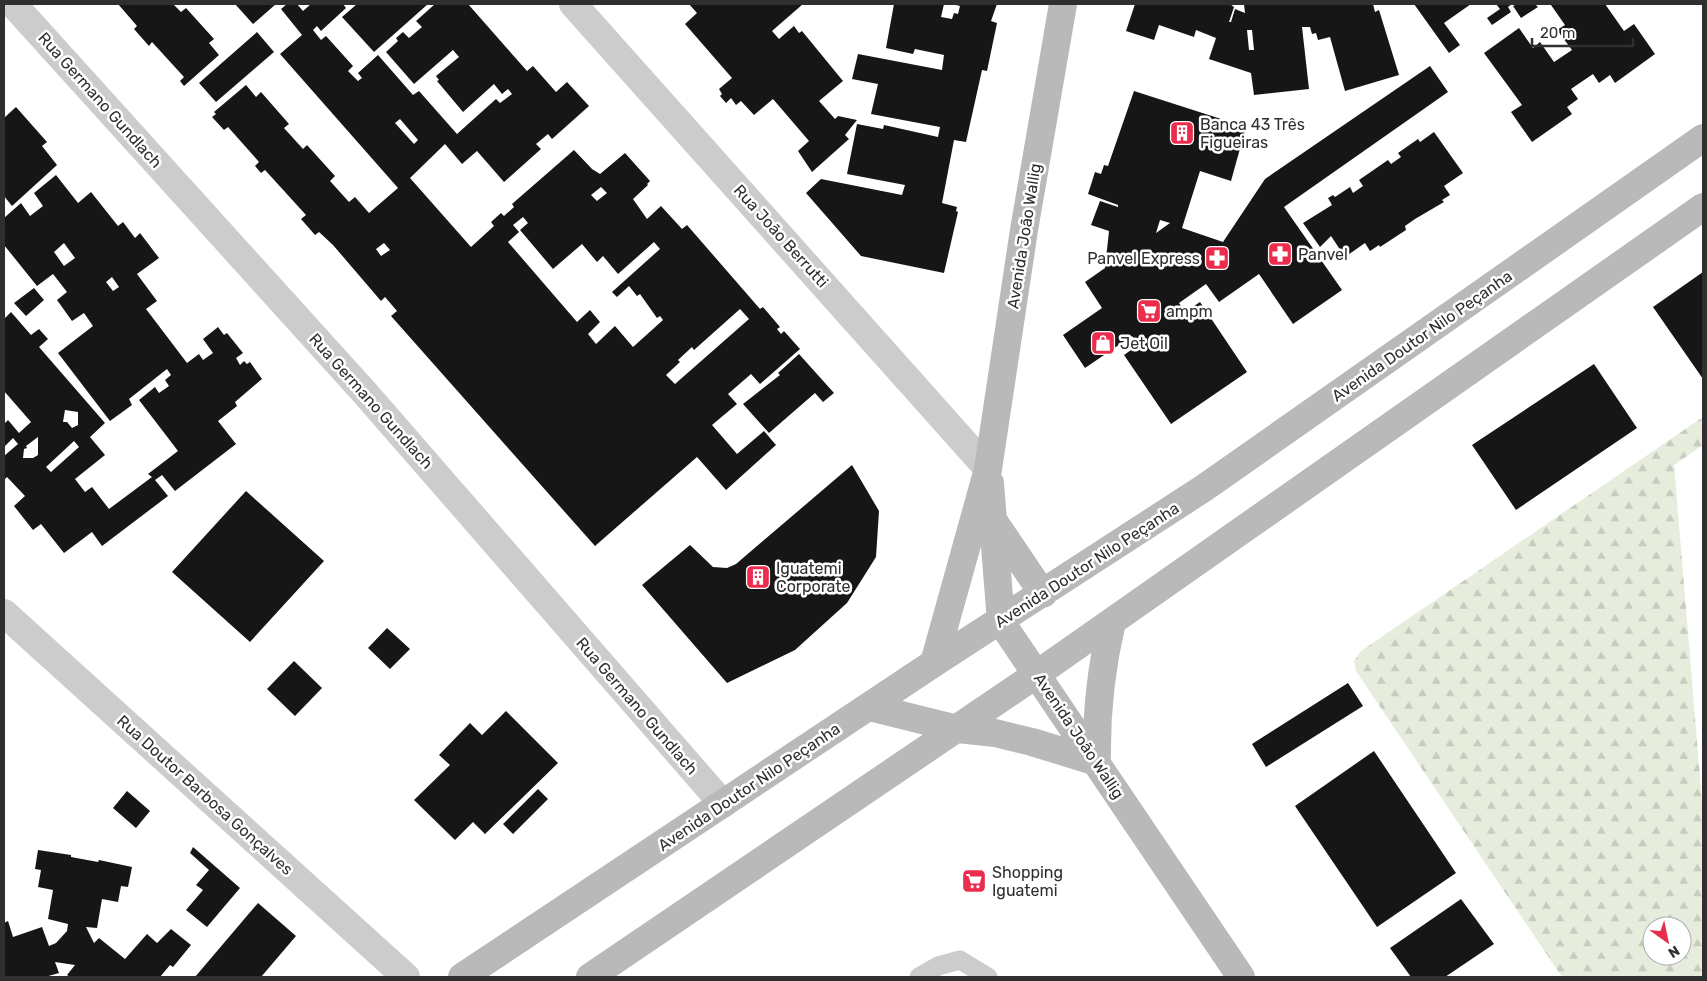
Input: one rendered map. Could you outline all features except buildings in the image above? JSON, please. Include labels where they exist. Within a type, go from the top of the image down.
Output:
[{"type":"main road","name":"Avenida João Wallig","points":[[934,663],[988,469],[1024,230],[1063,4]]},
{"type":"main road","name":"Avenida Doutor Nilo Peçanha","points":[[462,977],[1295,426],[1703,138]]},
{"type":"main road","points":[[590,977],[958,729],[1703,207]]},
{"type":"main road","name":"Avenida João Wallig","points":[[988,469],[995,522],[1001,622],[1241,977]]},
{"type":"main road","points":[[995,522],[1043,594]]},
{"type":"main road","points":[[869,707],[958,729],[1032,742],[1097,762],[1097,729],[1103,660],[1112,622]]},
{"type":"street","name":"Rua Germano Gundlach","points":[[13,4],[365,393],[722,804]]},
{"type":"street","name":"Rua João Berrutti","points":[[573,4],[988,469]]},
{"type":"street","name":"Rua Doutor Barbosa Gonçalves","points":[[4,613],[406,977]]},
{"type":"lane","points":[[919,977],[938,966],[960,960],[988,977]]},
{"type":"green space","points":[[1703,417],[1703,445],[1674,465],[1703,813],[1703,977],[1562,977],[1356,671],[1354,661],[1361,651]]},
{"type":"place","name":"Banca 43 Três Figueiras","points":[[1182,133]]},
{"type":"place","name":"Panvel","points":[[1280,254]]},
{"type":"place","name":"Panvel Express","points":[[1217,258]]},
{"type":"place","name":"ampm","points":[[1149,311]]},
{"type":"place","name":"Jet Oil","points":[[1103,343]]},
{"type":"place","name":"Iguatemi Corporate","points":[[758,577]]},
{"type":"place","name":"Shopping Iguatemi","points":[[974,881]]}]
